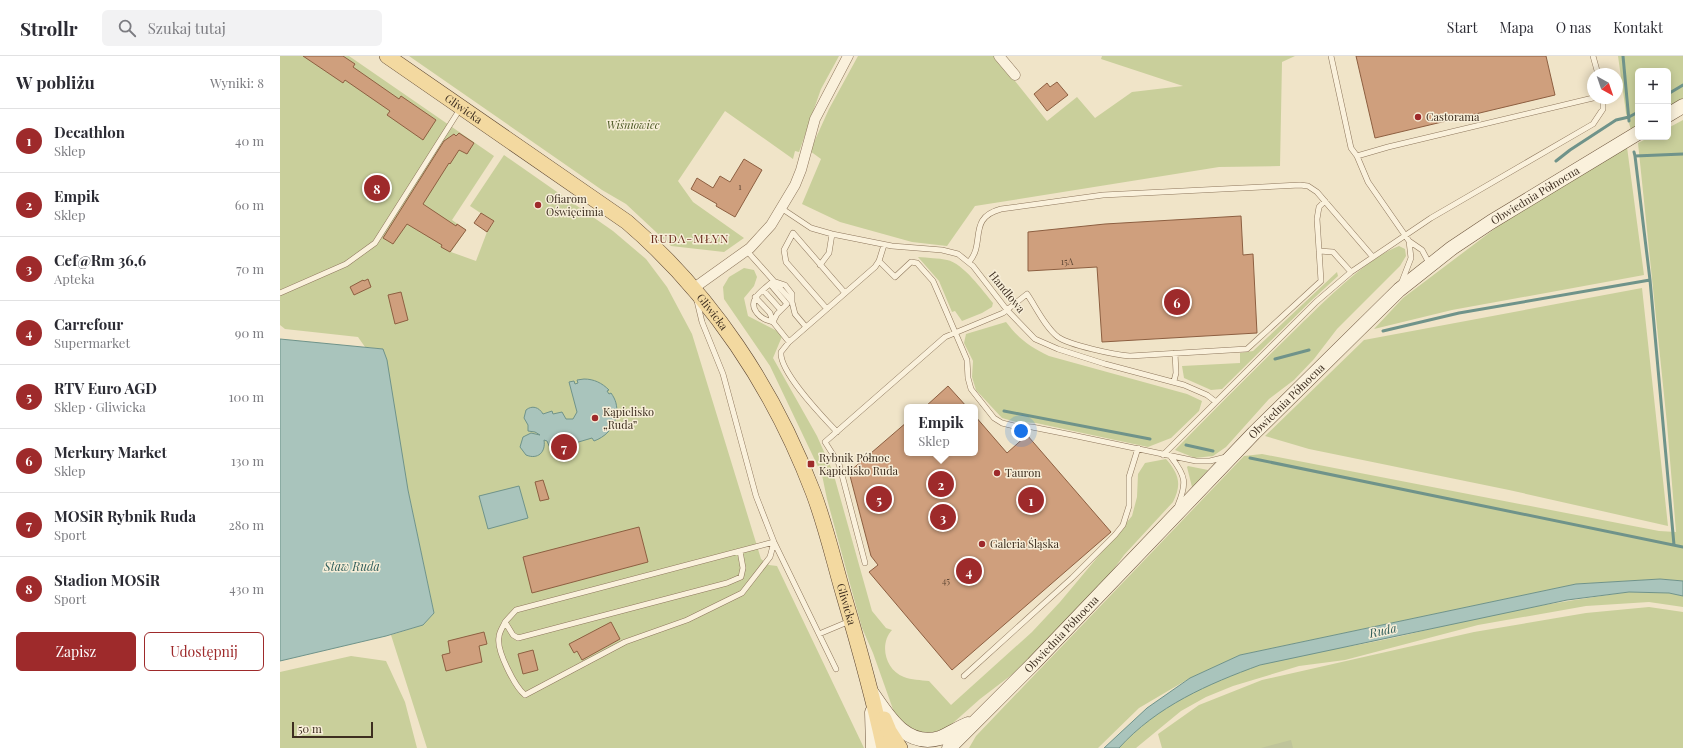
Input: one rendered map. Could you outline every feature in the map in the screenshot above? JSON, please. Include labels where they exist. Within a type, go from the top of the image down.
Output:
[{"type":"main road","name":"Gliwicka","points":[[387,56],[627,222],[651,242],[694,288],[716,315],[738,346],[757,377],[788,435],[808,479],[825,529],[872,693],[884,748]]},
{"type":"main road","points":[[1671,113],[1683,106]]},
{"type":"main road","name":"Obwiednia Północna","points":[[950,748],[1033,664],[1234,454],[1399,290],[1430,265],[1504,213],[1635,135]]},
{"type":"main road","name":"Gliwicka","points":[[872,693],[889,731],[900,748]]},
{"type":"main road","points":[[872,693],[899,729],[920,739],[941,737],[977,719]]},
{"type":"main road","points":[[872,693],[873,748]]},
{"type":"main road","points":[[958,748],[977,719]]},
{"type":"main road","name":"Obwiednia Północna","points":[[935,748],[977,719]]},
{"type":"street","points":[[694,288],[747,251],[764,235],[781,208],[799,174],[817,113],[848,56]]},
{"type":"street","points":[[999,56],[1015,75]]},
{"type":"lane","points":[[1331,56],[1351,148],[1357,156],[1368,182],[1409,241],[1422,250],[1430,265]]},
{"type":"lane","points":[[1593,56],[1596,68]]},
{"type":"lane","points":[[1357,156],[1388,147],[1587,99]]},
{"type":"lane","points":[[1163,454],[1316,302],[1351,272],[1372,256],[1437,214],[1593,124],[1603,109],[1603,104]]},
{"type":"lane","points":[[280,293],[287,292],[346,264],[375,243],[461,107]]},
{"type":"lane","points":[[969,262],[975,253],[978,227],[987,214],[1001,209],[1103,195],[1295,185],[1312,188],[1372,256]]},
{"type":"lane","points":[[866,563],[842,475],[838,464],[825,442],[945,338],[1007,310],[1027,294],[1051,329],[1062,339],[1114,355],[1130,356],[1175,354],[1250,348],[1321,281],[1318,211],[1324,201]]},
{"type":"lane","name":"Handlowa","points":[[781,208],[811,228],[832,234],[884,245],[948,251],[958,254],[969,262],[1007,310],[1029,334],[1050,346],[1105,364],[1174,382],[1200,391],[1216,402]]},
{"type":"lane","points":[[827,309],[786,262],[784,250],[793,233],[845,293]]},
{"type":"lane","points":[[820,265],[829,253],[832,234]]},
{"type":"lane","points":[[1399,290],[1411,258],[1409,241]]},
{"type":"lane","points":[[837,432],[797,387],[783,362],[781,352],[789,342],[875,267],[879,261],[884,245]]},
{"type":"lane","points":[[747,251],[772,282],[787,304],[780,310],[773,322]]},
{"type":"lane","points":[[1319,251],[1333,252],[1351,272]]},
{"type":"lane","points":[[879,261],[895,277],[911,262],[917,263],[936,286],[967,360],[968,378],[971,389],[986,409],[998,420],[1014,426],[1032,427],[1138,448],[1171,457],[1202,462],[1234,454]]},
{"type":"lane","points":[[772,282],[755,297],[753,305],[763,320],[773,322]]},
{"type":"lane","points":[[772,282],[792,302],[795,314],[806,327]]},
{"type":"lane","points":[[694,288],[702,322],[723,374],[756,496],[774,542],[836,669]]},
{"type":"lane","points":[[763,290],[780,310]]},
{"type":"lane","points":[[755,297],[770,313],[773,322],[789,342]]},
{"type":"lane","points":[[702,322],[716,315]]},
{"type":"lane","points":[[1174,382],[1176,372],[1175,354]]},
{"type":"lane","points":[[964,676],[1072,578],[1123,525],[1129,506],[1129,477],[1138,448]]},
{"type":"lane","points":[[1171,457],[1182,472],[1185,484],[1171,520]]},
{"type":"lane","points":[[774,542],[770,557],[742,593],[687,620],[624,642],[525,696],[518,689],[499,648],[499,637],[505,622],[516,610],[774,542]]},
{"type":"lane","points":[[505,622],[513,635],[518,638],[727,583],[742,577],[743,568],[740,551]]},
{"type":"lane","points":[[819,634],[851,620]]},
{"type":"green space","points":[[280,56],[349,56],[494,156],[452,220],[466,230],[451,252],[476,261],[487,232],[494,222],[470,206],[504,155],[613,231],[646,259],[667,287],[692,334],[761,559],[769,565],[777,566],[864,748],[427,748],[391,635],[423,625],[434,613],[408,490],[382,349],[365,347],[358,337],[285,329],[280,325]]},
{"type":"green space","name":"Wiśniowiec","points":[[409,56],[839,56],[821,89],[799,152],[795,151],[793,159],[725,111],[678,181],[693,202],[744,238],[724,252],[671,246],[626,204],[602,190]]},
{"type":"green space","points":[[858,56],[995,56],[1047,121],[1077,97],[1095,118],[1132,92],[1183,86],[1101,59],[1102,56],[1295,56],[1282,62],[1280,166],[1219,167],[975,206],[947,246],[912,242],[840,222],[802,204],[821,159],[810,151],[829,109]]},
{"type":"green space","points":[[1618,56],[1683,56],[1683,98],[1671,105],[1671,68],[1635,68],[1635,127],[1631,130],[1626,113],[1623,92],[1623,68],[1620,68]]},
{"type":"green space","points":[[1683,120],[1683,581],[1660,579],[1576,584],[1240,655],[1190,678],[1139,708],[1098,748],[969,748],[976,736],[1244,456],[1262,454],[1659,531],[1676,532],[1667,424],[1638,143],[1644,140],[1671,140],[1671,126]]},
{"type":"green space","points":[[1627,147],[1644,275],[1452,310],[1374,329],[1403,298],[1501,224]]},
{"type":"green space","points":[[1399,246],[1405,249],[1406,256],[1400,266],[1337,329],[1314,359],[1294,380],[1269,399],[1226,447],[1213,456],[1195,458],[1175,450],[1300,325],[1347,281],[1374,260]]},
{"type":"green space","points":[[918,257],[947,260],[960,266],[993,303],[992,307],[982,313],[962,321],[955,311],[952,312],[939,281]]},
{"type":"green space","points":[[744,268],[754,270],[757,277],[754,286],[744,298],[748,316],[783,334],[773,358],[817,436],[833,472],[872,611],[886,628],[892,630],[888,636],[885,649],[888,663],[897,674],[913,679],[929,681],[951,705],[1032,632],[1060,602],[1132,516],[1137,497],[1138,474],[1145,463],[1166,459],[1176,474],[1178,479],[1178,490],[1173,502],[1124,555],[1103,584],[1018,670],[980,699],[944,731],[927,734],[912,729],[895,715],[873,653],[862,628],[827,499],[822,475],[770,366],[724,299],[723,287],[729,277]]},
{"type":"green space","points":[[1337,272],[1338,276],[1222,389],[1211,390],[1184,378],[1182,366],[1240,363],[1240,353],[1253,351]]},
{"type":"green space","points":[[1642,288],[1668,526],[1509,490],[1309,449],[1265,436],[1364,340]]},
{"type":"green space","points":[[1006,322],[1025,342],[1049,356],[1187,394],[1202,401],[1199,411],[1171,438],[1148,447],[1036,423],[1016,422],[1002,418],[976,390],[972,377],[973,361],[964,343],[966,334]]},
{"type":"green space","points":[[1187,467],[1208,470],[1192,487]]},
{"type":"green space","points":[[1629,592],[1669,593],[1683,596],[1683,607],[1649,602],[1586,606],[1478,625],[1345,660],[1299,666],[1233,686],[1206,697],[1181,711],[1136,748],[1119,748],[1156,715],[1177,701],[1222,679],[1269,662],[1293,656],[1384,640],[1515,610]]},
{"type":"green space","points":[[1649,607],[1683,612],[1683,748],[1162,748],[1158,734],[1199,705],[1262,680],[1474,632],[1586,613]]},
{"type":"green space","points":[[351,656],[386,661],[405,702],[417,748],[280,748],[280,672]]},
{"type":"green space","points":[[1291,740],[1293,748],[1261,748]]},
{"type":"water","name":"Staw Ruda","points":[[280,339],[383,349],[387,360],[408,490],[434,613],[423,625],[386,636],[280,661]]},
{"type":"water","name":"Kąpielisko „Ruda”","points":[[584,379],[601,383],[609,390],[607,391],[609,394],[611,393],[614,398],[617,414],[614,413],[613,417],[616,417],[611,429],[605,435],[594,441],[592,438],[555,449],[554,447],[550,448],[547,441],[544,440],[544,448],[540,454],[537,456],[526,455],[520,447],[523,437],[531,433],[540,435],[535,432],[528,431],[528,425],[524,418],[526,410],[533,407],[540,410],[543,414],[552,411],[553,414],[562,412],[566,419],[573,419],[577,412],[569,382],[574,381],[575,384],[578,383],[577,380]]},
{"type":"water","points":[[519,486],[528,518],[488,529],[479,496]]},
{"type":"water","name":"Ruda","points":[[1660,579],[1683,581],[1683,596],[1669,593],[1629,592],[1567,600],[1260,665],[1221,680],[1167,708],[1134,733],[1119,748],[1104,748],[1147,708],[1190,678],[1240,655],[1576,584]]},
{"type":"building","points":[[303,56],[343,56],[355,64],[353,67],[399,99],[401,96],[436,120],[423,140],[387,115],[390,111],[345,80],[343,83]]},
{"type":"building","name":"Castorama","points":[[1356,56],[1546,56],[1555,95],[1375,138]]},
{"type":"building","points":[[1057,82],[1068,95],[1047,111],[1034,94],[1047,83],[1050,87]]},
{"type":"building","points":[[459,133],[474,143],[467,154],[459,150],[423,204],[456,226],[457,224],[466,230],[450,252],[441,247],[442,245],[407,224],[393,244],[383,238],[444,141],[454,134],[456,136]]},
{"type":"building","points":[[744,159],[762,170],[735,217],[716,206],[717,204],[691,189],[697,178],[713,188],[720,176],[730,182]]},
{"type":"building","points":[[481,213],[494,221],[487,232],[474,223]]},
{"type":"building","points":[[1241,216],[1243,255],[1253,254],[1257,333],[1102,342],[1097,267],[1028,271],[1028,232],[1105,224]]},
{"type":"building","points":[[368,279],[371,287],[354,295],[350,287]]},
{"type":"building","points":[[401,292],[408,320],[395,324],[388,295]]},
{"type":"building","points":[[948,386],[964,404],[928,404]]},
{"type":"building","name":"Galeria Śląska","points":[[978,419],[1007,453],[1027,435],[1111,532],[952,670],[869,572],[878,565],[871,556],[849,472],[904,425],[904,456],[978,456]]},
{"type":"building","points":[[543,480],[549,499],[540,501],[535,482]]},
{"type":"building","points":[[639,527],[648,562],[532,593],[523,557]]},
{"type":"building","points":[[611,622],[620,639],[582,660],[577,651],[574,653],[569,644]]},
{"type":"building","points":[[484,632],[487,644],[479,646],[482,662],[446,671],[442,655],[450,653],[448,641]]},
{"type":"building","points":[[533,650],[538,670],[523,674],[518,654]]},
{"type":"waterway","points":[[1623,56],[1629,121]]},
{"type":"waterway","points":[[1671,92],[1683,85]]},
{"type":"waterway","points":[[1556,161],[1616,120],[1629,117],[1635,114]]},
{"type":"waterway","points":[[1634,152],[1635,156],[1683,154]]},
{"type":"waterway","points":[[1635,156],[1650,280],[1674,545]]},
{"type":"waterway","points":[[1383,331],[1459,313],[1650,280]]},
{"type":"waterway","points":[[1275,359],[1309,350]]},
{"type":"waterway","points":[[1004,411],[1150,439]]},
{"type":"waterway","points":[[1186,445],[1213,451]]},
{"type":"waterway","points":[[1250,458],[1683,547]]},
{"type":"place","name":"Castorama","points":[[1418,117]]},
{"type":"place","name":"Stadion MOSiR","points":[[377,188]]},
{"type":"place","name":"Ofiarom Oświęcimia","points":[[538,205]]},
{"type":"place","name":"Merkury Market","points":[[1177,302]]},
{"type":"place","name":"Kąpielisko „Ruda”","points":[[595,418]]},
{"type":"place","name":"MOSiR Rybnik Ruda","points":[[564,447]]},
{"type":"place","name":"Rybnik Północ Kąpielisko Ruda","points":[[811,464]]},
{"type":"place","name":"Tauron","points":[[997,473]]},
{"type":"place","name":"Empik","points":[[941,484]]},
{"type":"place","name":"RTV Euro AGD","points":[[879,499]]},
{"type":"place","name":"Decathlon","points":[[1031,500]]},
{"type":"place","name":"Cef@Rm 36,6","points":[[943,517]]},
{"type":"place","name":"Galeria Śląska","points":[[982,544]]},
{"type":"place","name":"Carrefour","points":[[969,571]]},
{"type":"district","name":"RUDA-MŁYN","points":[[690,239]]}]
